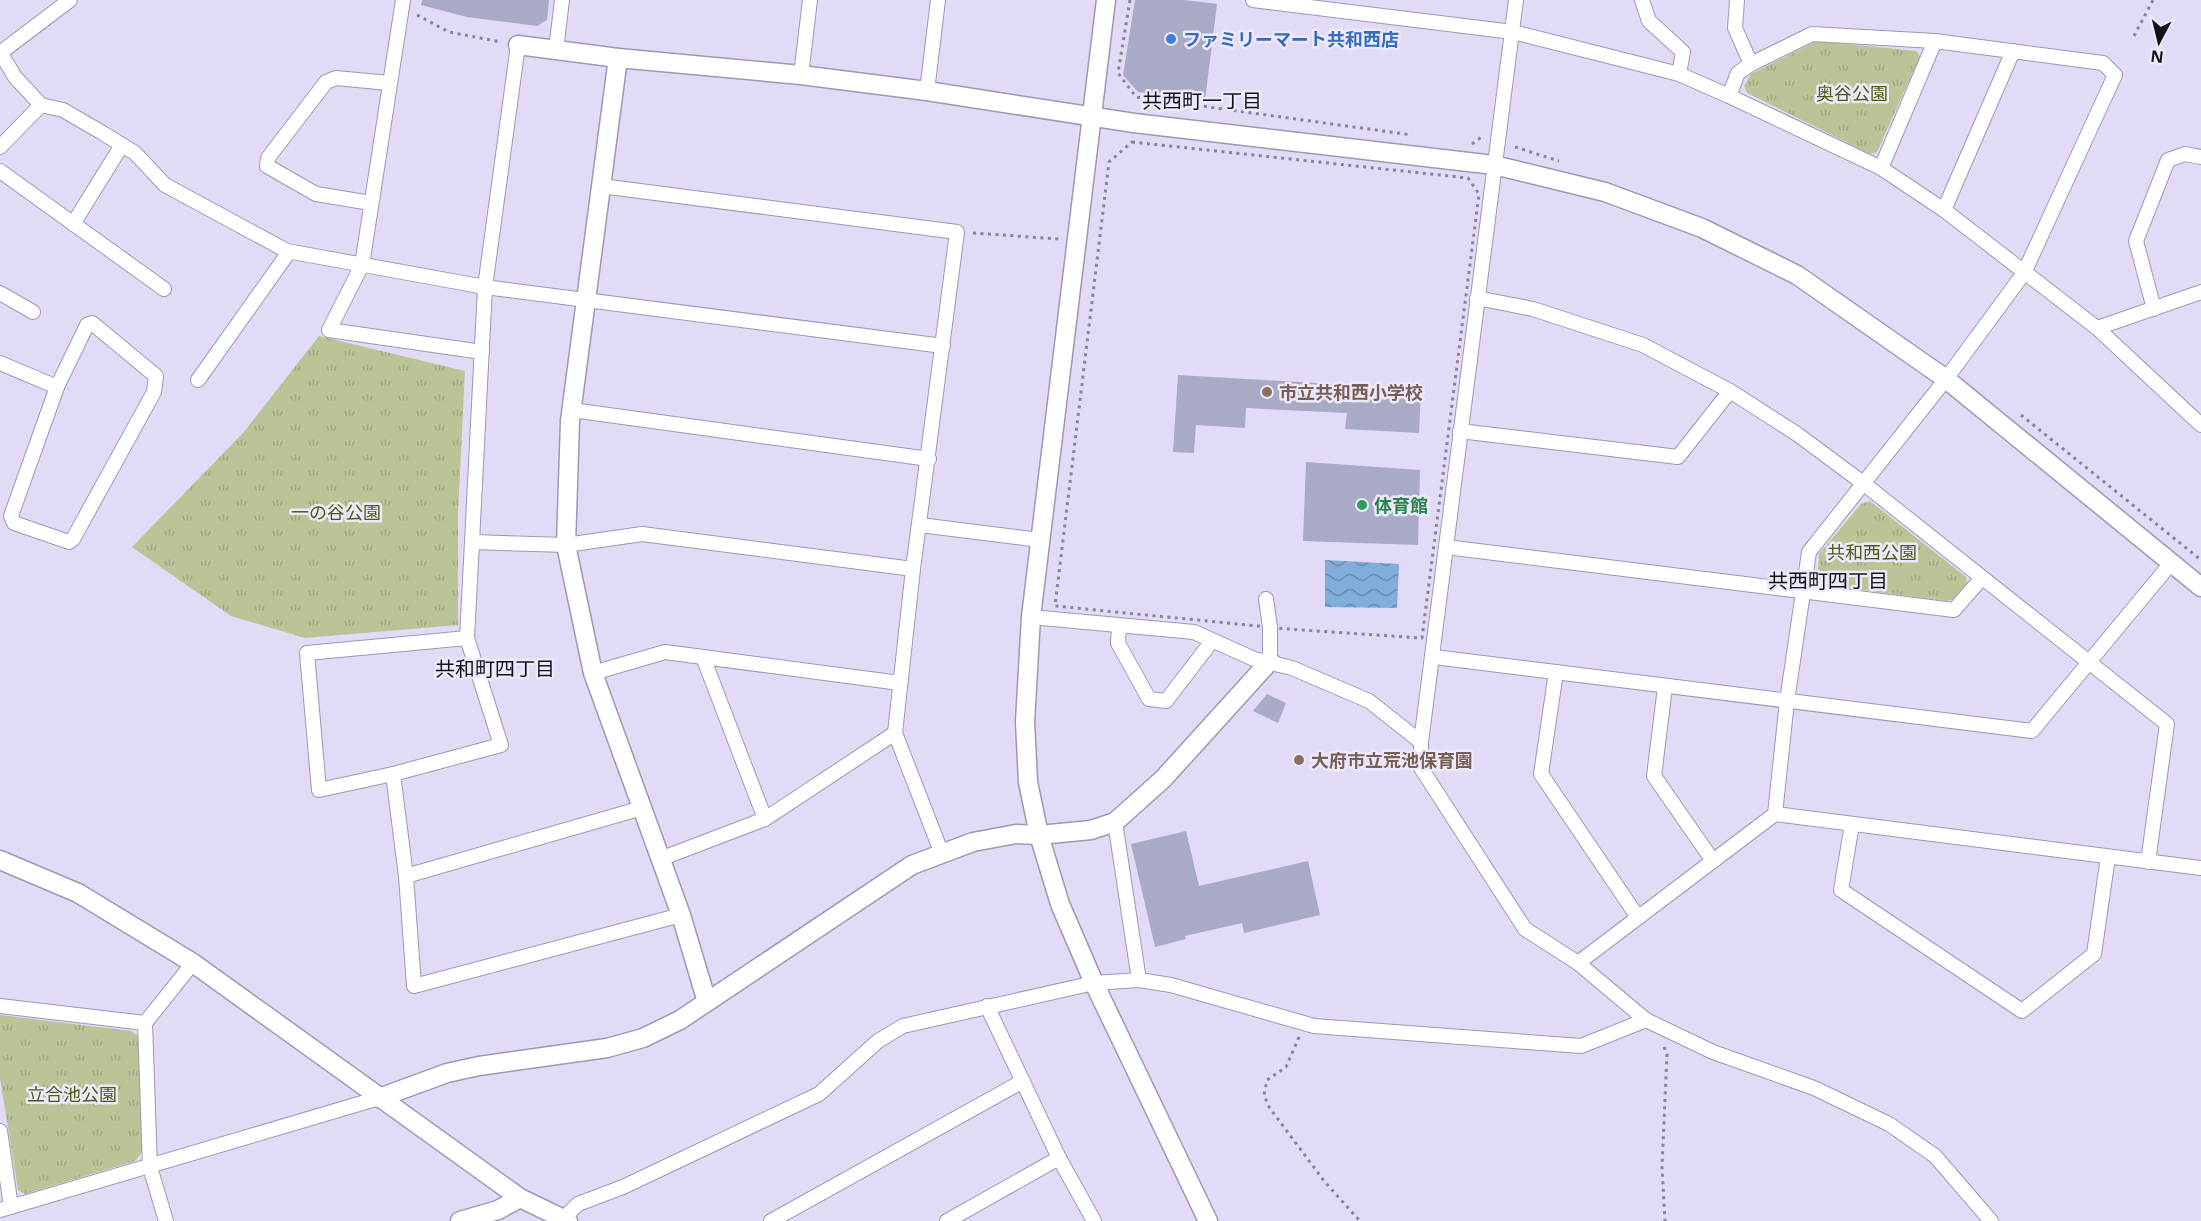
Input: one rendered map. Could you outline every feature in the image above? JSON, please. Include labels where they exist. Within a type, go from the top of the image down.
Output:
[{"type":"street","points":[[70,0],[0,53],[15,77],[41,105],[63,110],[135,153],[165,185],[290,252],[485,287],[943,346]]},
{"type":"street","points":[[556,50],[562,0]]},
{"type":"street","points":[[801,75],[810,0]]},
{"type":"street","points":[[927,91],[938,0]]},
{"type":"street","points":[[1106,0],[1031,617],[1025,722],[1028,782],[1039,835],[1060,904],[1094,983],[1208,1221]]},
{"type":"street","points":[[1253,0],[1513,32],[1679,74],[1729,96],[1881,168],[1944,210],[2097,328],[2201,425]]},
{"type":"street","points":[[1516,0],[1460,431],[1434,657],[1421,742],[1421,768],[1525,929],[1578,963],[1646,1020],[1713,1052],[1814,1088],[1889,1124],[1935,1156],[1991,1221]]},
{"type":"street","points":[[1642,0],[1649,21],[1683,52],[1679,74]]},
{"type":"street","points":[[1737,0],[1735,28],[1751,64]]},
{"type":"street","points":[[397,2],[389,83],[362,265],[328,330],[482,352]]},
{"type":"street","points":[[1729,96],[1738,73],[1751,64],[1812,34],[1935,41],[2103,63],[2115,75],[2024,273],[1946,379],[1809,552],[1787,701],[1775,814]]},
{"type":"street","points":[[1881,168],[1935,41]]},
{"type":"street","points":[[467,638],[307,653],[319,790],[393,774],[501,745],[467,638],[485,287],[518,45],[618,58],[801,75],[1092,116],[1494,165],[1605,192],[1702,228],[1797,275],[1946,379],[2201,587]]},
{"type":"street","points":[[1944,210],[2013,51]]},
{"type":"street","points":[[618,58],[572,410],[566,545],[593,673],[681,915],[707,1002]]},
{"type":"street","points":[[372,202],[316,194],[267,166],[268,158],[326,82],[336,78],[389,83]]},
{"type":"street","points":[[0,147],[41,105]]},
{"type":"street","points":[[74,224],[122,145]]},
{"type":"street","points":[[2154,309],[2136,241],[2168,160],[2185,154],[2201,157]]},
{"type":"street","points":[[0,171],[164,289]]},
{"type":"street","points":[[601,186],[957,232],[913,569],[895,733],[942,854]]},
{"type":"street","points":[[198,380],[290,252]]},
{"type":"street","points":[[2097,328],[2201,292]]},
{"type":"street","points":[[0,293],[33,312]]},
{"type":"street","points":[[1477,298],[1533,309],[1643,345],[1730,391],[1797,434],[1863,483],[2166,724],[2148,862]]},
{"type":"street","points":[[92,323],[156,376],[154,392],[73,539],[69,542],[14,523],[11,516],[57,387],[87,325],[92,323]]},
{"type":"street","points":[[0,363],[57,387]]},
{"type":"street","points":[[1460,431],[1678,457],[1730,391]]},
{"type":"street","points":[[572,410],[929,459]]},
{"type":"street","points":[[920,525],[1040,540]]},
{"type":"street","points":[[472,542],[566,545],[642,534],[913,569]]},
{"type":"street","points":[[1446,547],[1954,610],[1981,579]]},
{"type":"street","points":[[1434,657],[2032,731],[2172,562]]},
{"type":"street","points":[[0,1131],[6,1209],[379,1098],[458,1071],[607,1048],[643,1038],[680,1020],[912,865],[974,842],[1016,834],[1039,835],[1091,830],[1115,822],[1163,779],[1270,661],[1270,627],[1266,599]]},
{"type":"street","points":[[1031,617],[1194,632],[1254,659],[1270,661],[1369,700],[1421,742]]},
{"type":"street","points":[[1119,626],[1118,643],[1149,699],[1166,700],[1212,641]]},
{"type":"street","points":[[593,673],[665,652],[900,683]]},
{"type":"street","points":[[703,657],[765,819]]},
{"type":"street","points":[[1556,672],[1541,774],[1637,916]]},
{"type":"street","points":[[1665,687],[1654,776],[1713,861]]},
{"type":"street","points":[[660,859],[765,819],[895,733]]},
{"type":"street","points":[[393,774],[406,876],[414,986],[681,915]]},
{"type":"street","points":[[406,876],[642,808]]},
{"type":"street","points":[[1578,963],[1637,916],[1775,814],[2201,868]]},
{"type":"street","points":[[1115,822],[1139,980]]},
{"type":"street","points":[[1852,824],[1841,890],[2022,1011],[2094,954],[2108,857]]},
{"type":"street","points":[[0,860],[78,893],[193,963],[520,1198],[566,1220],[578,1204],[623,1187],[819,1094],[878,1041],[903,1026],[1094,983],[1139,980],[1171,985],[1306,1024],[1581,1046],[1646,1020]]},
{"type":"street","points":[[166,1221],[150,1167],[145,1023],[193,963]]},
{"type":"street","points":[[0,1006],[145,1023]]},
{"type":"street","points":[[987,1006],[1059,1158],[1094,1221]]},
{"type":"street","points":[[771,1221],[1023,1080]]},
{"type":"street","points":[[947,1221],[1059,1158]]},
{"type":"street","points":[[460,1221],[498,1210],[520,1198]]},
{"type":"path","points":[[1130,0],[1118,73],[1136,97],[1414,136]]},
{"type":"path","points":[[2134,36],[2153,0]]},
{"type":"path","points":[[397,2],[449,32],[518,45]]},
{"type":"path","points":[[1461,142],[1472,144],[1486,134]]},
{"type":"path","points":[[1132,142],[1468,178],[1479,194],[1422,638],[1270,627],[1055,606],[1109,162],[1132,142]]},
{"type":"path","points":[[957,232],[1057,239],[1078,244]]},
{"type":"path","points":[[1306,1024],[1286,1066],[1267,1080],[1264,1095],[1269,1107],[1324,1181],[1360,1221]]},
{"type":"path","points":[[1656,1040],[1664,1046],[1667,1054],[1662,1167],[1665,1221]]},
{"type":"green space","name":"奥谷公園","points":[[1817,41],[1916,51],[1920,56],[1877,152],[1870,154],[1747,93],[1744,86],[1751,74]]},
{"type":"green space","name":"一の谷公園","points":[[319,336],[465,371],[458,513],[458,625],[305,638],[231,616],[132,547],[243,433]]},
{"type":"green space","name":"共和西公園","points":[[1870,501],[1966,577],[1967,586],[1957,598],[1947,601],[1817,584],[1819,554],[1861,504]]},
{"type":"green space","name":"立合池公園","points":[[0,1015],[131,1031],[140,1037],[143,1151],[135,1161],[25,1194],[18,1190],[0,1078]]},
{"type":"water","points":[[1325,560],[1399,564],[1397,608],[1325,607]]},
{"type":"building","points":[[422,0],[549,0],[547,20],[537,26],[467,17],[421,5]]},
{"type":"building","name":"ファミリーマート共和西店","points":[[1135,0],[1184,0],[1217,4],[1205,100],[1138,92],[1123,75]]},
{"type":"building","points":[[1178,375],[1421,389],[1419,433],[1345,429],[1347,413],[1246,408],[1245,428],[1196,425],[1194,453],[1173,452]]},
{"type":"building","name":"体育館","points":[[1306,462],[1420,470],[1418,545],[1303,541]]},
{"type":"building","points":[[1267,694],[1286,703],[1278,723],[1253,711]]},
{"type":"building","points":[[1186,831],[1199,886],[1308,861],[1320,915],[1244,933],[1242,923],[1185,936],[1186,939],[1155,947],[1131,844]]},
{"type":"place","name":"ファミリーマート共和西店","points":[[1171,39]]},
{"type":"place","name":"市立共和西小学校","points":[[1267,392]]},
{"type":"place","name":"体育館","points":[[1362,505]]},
{"type":"place","name":"大府市立荒池保育園","points":[[1299,760]]},
{"type":"district","name":"共西町一丁目","points":[[1202,100]]},
{"type":"district","name":"共西町四丁目","points":[[1828,580]]},
{"type":"district","name":"共和町四丁目","points":[[495,668]]}]
